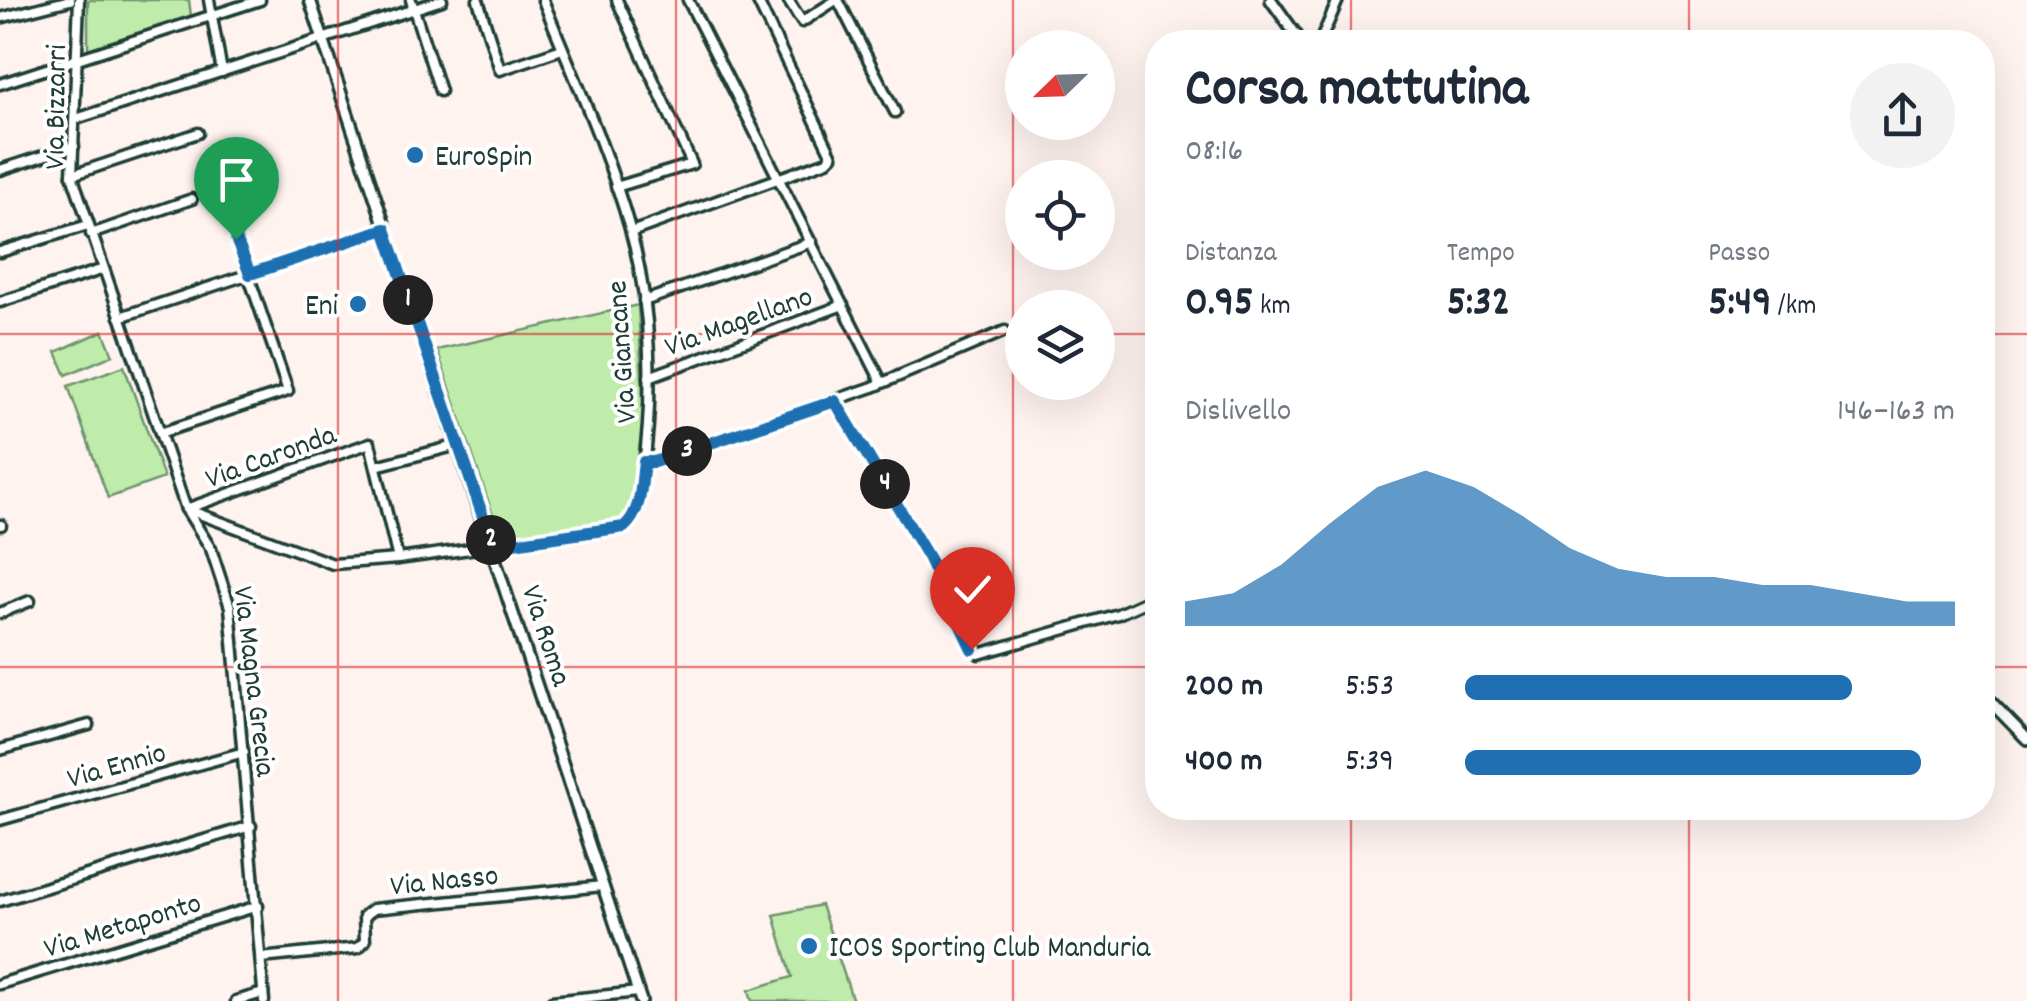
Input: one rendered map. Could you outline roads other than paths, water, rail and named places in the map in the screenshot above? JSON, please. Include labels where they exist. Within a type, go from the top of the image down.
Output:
[{"type":"street","points":[[0,18],[70,0]]},
{"type":"street","name":"Via Bizzarri","points":[[79,0],[72,174],[104,270]]},
{"type":"street","points":[[209,0],[222,72]]},
{"type":"street","points":[[0,84],[260,0]]},
{"type":"street","name":"Via Roma","points":[[310,0],[640,997]]},
{"type":"street","points":[[411,0],[440,91]]},
{"type":"street","points":[[76,119],[442,0]]},
{"type":"street","points":[[478,0],[500,70],[562,49]]},
{"type":"street","name":"Via Giancane","points":[[493,546],[624,527],[634,518],[639,502],[650,421],[644,301],[631,232],[543,0]]},
{"type":"street","points":[[616,187],[692,164],[617,0]]},
{"type":"street","points":[[688,0],[882,382]]},
{"type":"street","points":[[631,232],[827,161],[832,152],[757,0]]},
{"type":"street","points":[[788,0],[802,22],[837,0],[895,112]]},
{"type":"street","points":[[1271,0],[1292,30]]},
{"type":"street","points":[[1325,30],[1338,0]]},
{"type":"street","points":[[72,174],[198,134]]},
{"type":"street","points":[[0,170],[74,146]]},
{"type":"street","points":[[0,252],[192,199]]},
{"type":"street","points":[[120,317],[385,229]]},
{"type":"street","points":[[160,433],[288,391],[236,239]]},
{"type":"street","points":[[644,301],[812,242]]},
{"type":"street","points":[[0,302],[104,270]]},
{"type":"street","name":"Via Magna Grecia","points":[[104,270],[186,509],[212,549],[230,607],[264,997]]},
{"type":"street","name":"Via Magellano","points":[[649,376],[844,305]]},
{"type":"street","points":[[644,462],[654,462],[835,401],[1005,332]]},
{"type":"street","points":[[835,401],[928,557],[966,638],[979,654],[1118,614],[1145,602]]},
{"type":"street","name":"Via Caronda","points":[[186,509],[370,443],[376,466]]},
{"type":"street","points":[[398,559],[376,466],[458,445]]},
{"type":"street","points":[[186,509],[333,564],[493,546]]},
{"type":"street","points":[[0,613],[30,601]]},
{"type":"street","points":[[1995,706],[2027,739]]},
{"type":"street","points":[[0,750],[89,725]]},
{"type":"street","name":"Via Ennio","points":[[0,820],[244,752]]},
{"type":"street","points":[[0,900],[251,826]]},
{"type":"street","name":"Via Nasso","points":[[261,958],[358,948],[365,942],[364,916],[373,909],[603,886]]},
{"type":"street","name":"Via Metaponto","points":[[0,984],[258,906]]},
{"type":"street","points":[[236,1001],[264,997]]},
{"type":"street","points":[[552,1001],[640,997]]},
{"type":"place","name":"EuroSpin","points":[[415,155]]},
{"type":"place","name":"Eni","points":[[358,304]]},
{"type":"place","name":"ICOS Sporting Club Manduria","points":[[809,946]]}]
